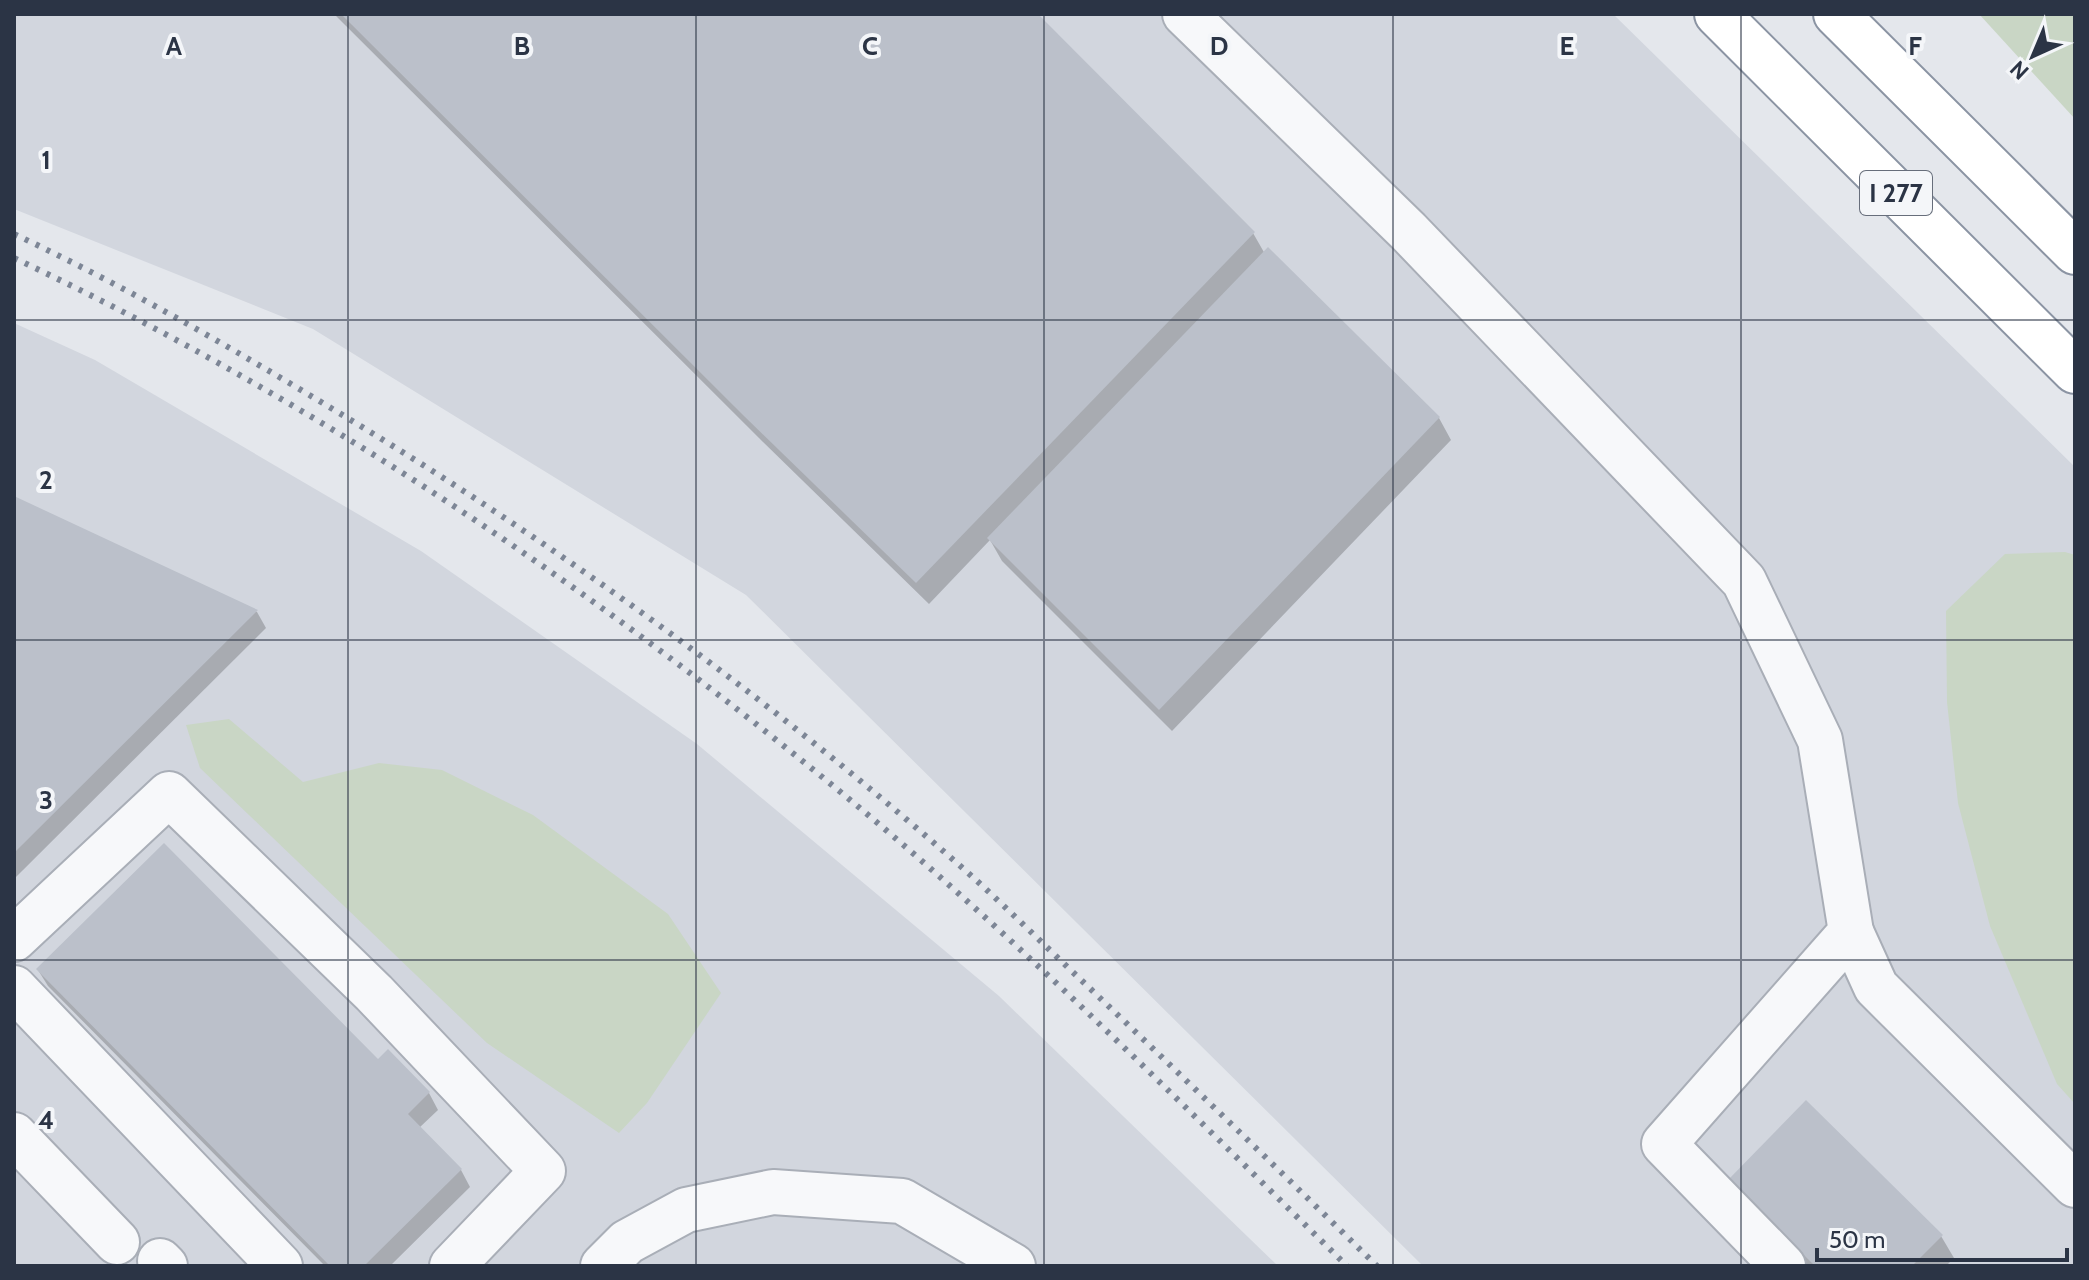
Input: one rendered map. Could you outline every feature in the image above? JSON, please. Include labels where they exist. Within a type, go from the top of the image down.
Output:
[{"type":"highway","name":"I 277","points":[[1717,14],[2075,371]]},
{"type":"highway","points":[[1836,14],[2075,252]]},
{"type":"street","points":[[1185,14],[1408,231],[1744,581],[1820,740],[1851,932],[1876,987],[2075,1185]]},
{"type":"street","points":[[14,939],[169,794],[374,993],[543,1171],[452,1266]]},
{"type":"street","points":[[1783,1266],[1664,1144],[1851,932]]},
{"type":"street","points":[[14,988],[280,1266]]},
{"type":"street","points":[[14,1135],[117,1242]]},
{"type":"street","points":[[603,1266],[627,1242],[686,1210],[773,1192],[902,1201],[1013,1266]]},
{"type":"shaded area","points":[[14,14],[1613,14],[2075,467],[2075,1266],[1423,1266],[746,595],[313,329],[14,209]]},
{"type":"shaded area","points":[[14,323],[95,360],[421,551],[697,744],[999,996],[1278,1266],[14,1266]]},
{"type":"green space","points":[[1979,14],[2075,14],[2075,119]]},
{"type":"green space","points":[[2065,552],[2075,555],[2075,1104],[2057,1084],[1990,926],[1958,803],[1947,702],[1946,611],[2005,554]]},
{"type":"green space","points":[[229,719],[303,782],[379,763],[442,770],[533,815],[668,914],[721,993],[647,1103],[619,1133],[487,1043],[200,768],[186,725]]},
{"type":"building","points":[[341,14],[1038,14],[1255,232],[916,583]]},
{"type":"building","points":[[1268,247],[1440,417],[1159,710],[987,538]]},
{"type":"building","points":[[14,496],[258,610],[14,853]]},
{"type":"building","points":[[164,843],[378,1059],[388,1049],[430,1092],[408,1114],[462,1169],[364,1266],[330,1266],[36,969]]},
{"type":"building","points":[[1806,1100],[1943,1235],[1912,1266],[1815,1266],[1728,1180]]},
{"type":"railway","points":[[14,234],[187,324],[435,472],[592,578],[746,690],[894,809],[980,884],[1377,1266]]},
{"type":"railway","points":[[14,258],[126,313],[345,437],[452,505],[659,650],[855,804],[982,915],[1106,1030],[1347,1266]]}]
